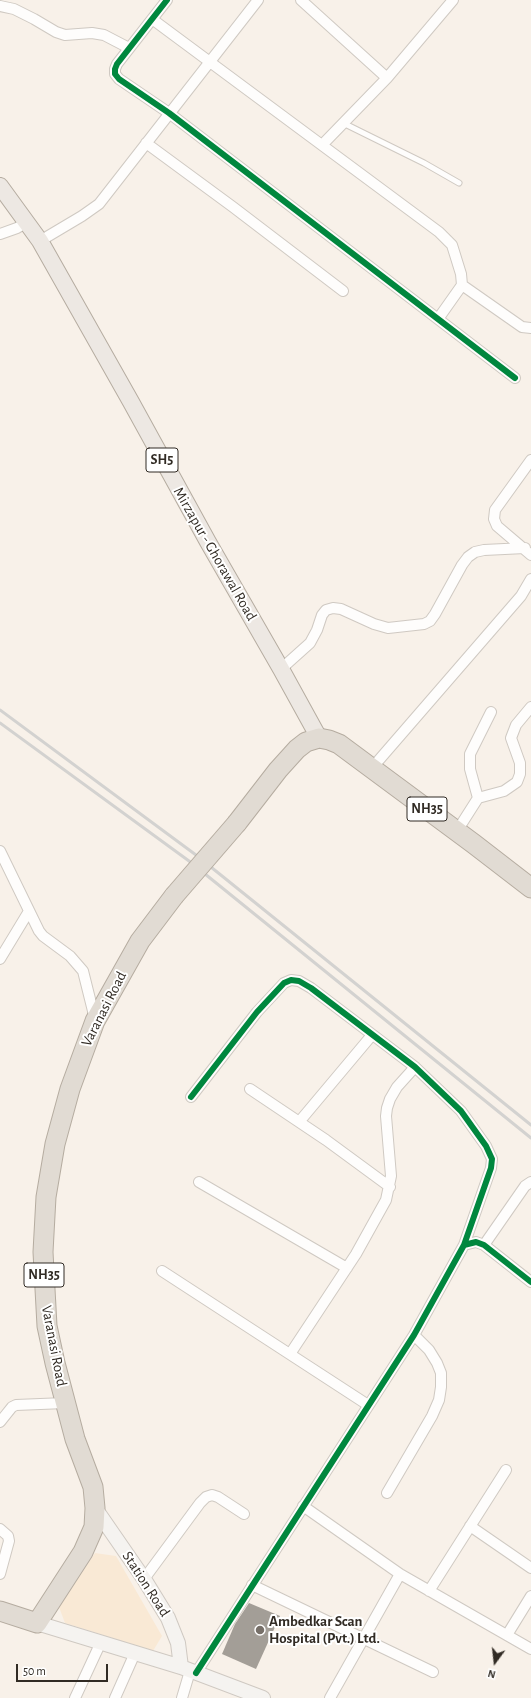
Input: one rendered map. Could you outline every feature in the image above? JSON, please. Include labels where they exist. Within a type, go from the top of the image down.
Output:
[{"type":"highway","name":"NH35","points":[[319,738],[339,744],[531,888]]},
{"type":"highway","name":"Varanasi Road","points":[[37,1623],[83,1552],[94,1527],[95,1508],[93,1487],[75,1439],[47,1326],[43,1252],[46,1197],[55,1144],[68,1096],[84,1047],[95,1021],[140,941],[174,896],[237,823],[278,770],[297,749],[306,742],[319,738]]},
{"type":"highway","points":[[0,1611],[37,1623]]},
{"type":"main road","name":"Mirzapur - Ghorawal Road","points":[[0,186],[40,241],[319,738]]},
{"type":"street","points":[[167,0],[117,64],[115,74],[119,79],[169,113],[515,378]]},
{"type":"street","points":[[40,241],[82,216],[98,204],[258,0]]},
{"type":"street","points":[[301,0],[387,78]]},
{"type":"street","points":[[322,145],[387,78],[453,0]]},
{"type":"street","points":[[0,6],[14,9],[56,32],[65,35],[92,33],[104,35],[129,48]]},
{"type":"street","points":[[152,19],[439,232],[452,245],[461,274],[462,285],[438,319]]},
{"type":"street","points":[[146,144],[233,207],[343,291]]},
{"type":"street","points":[[0,234],[17,228],[26,222]]},
{"type":"street","points":[[462,285],[522,327],[531,328]]},
{"type":"street","points":[[528,551],[497,526],[494,519],[495,510],[531,460]]},
{"type":"street","points":[[281,669],[310,643],[317,630],[322,615],[326,610],[333,608],[341,609],[374,624],[388,628],[424,624],[430,621],[435,614],[462,565],[468,557],[475,552],[484,550],[528,551]]},
{"type":"street","points":[[372,768],[530,586]]},
{"type":"street","points":[[457,831],[478,798],[504,791],[517,782],[520,774],[520,763],[511,738],[516,725],[531,707]]},
{"type":"street","points":[[478,798],[470,769],[470,754],[491,712]]},
{"type":"street","points":[[0,851],[29,911],[43,936],[70,956],[83,971],[95,1021]]},
{"type":"street","points":[[0,959],[29,911]]},
{"type":"street","points":[[182,1698],[189,1670],[252,1586],[302,1506],[414,1335],[464,1245],[491,1168],[490,1154],[461,1111],[415,1068],[311,988],[299,981],[291,980],[284,983],[257,1012],[191,1097]]},
{"type":"street","points":[[299,1122],[372,1035]]},
{"type":"street","points":[[290,1354],[347,1268],[381,1211],[390,1187],[391,1162],[387,1127],[387,1108],[397,1087],[415,1068]]},
{"type":"street","points":[[250,1089],[390,1187]]},
{"type":"street","points":[[199,1182],[347,1268]]},
{"type":"street","points":[[484,1245],[525,1186],[531,1182]]},
{"type":"street","points":[[464,1245],[476,1242],[484,1245],[531,1282]]},
{"type":"street","points":[[162,1271],[368,1405]]},
{"type":"street","points":[[387,1492],[432,1416],[439,1400],[441,1373],[429,1350],[414,1335]]},
{"type":"street","points":[[0,1422],[12,1407],[16,1405],[65,1403]]},
{"type":"street","points":[[429,1590],[506,1470]]},
{"type":"street","points":[[144,1579],[206,1497],[212,1495],[218,1497],[244,1514]]},
{"type":"street","points":[[302,1506],[400,1574],[531,1649]]},
{"type":"street","name":"Station Road","points":[[95,1508],[144,1579],[175,1632],[189,1670]]},
{"type":"street","points":[[470,1526],[530,1566]]},
{"type":"street","points":[[0,1529],[8,1536],[9,1541],[0,1574]]},
{"type":"street","points":[[330,1698],[400,1574]]},
{"type":"street","points":[[252,1586],[433,1672]]},
{"type":"street","points":[[507,1636],[531,1596]]},
{"type":"street","points":[[37,1623],[189,1670],[263,1698]]},
{"type":"street","points":[[75,1698],[101,1642]]},
{"type":"street","points":[[115,1698],[135,1653]]},
{"type":"lane","points":[[343,123],[424,163],[459,183]]},
{"type":"shaded area","points":[[95,1553],[116,1556],[162,1636],[153,1651],[65,1623],[59,1607]]},
{"type":"building","points":[[249,1603],[280,1616],[256,1669],[222,1654],[235,1624]]},
{"type":"railway","points":[[0,710],[196,855],[531,1125]]},
{"type":"railway","points":[[0,723],[189,861],[531,1138]]},
{"type":"cycle path","points":[[167,0],[117,64],[115,74],[119,79],[169,113],[515,378]]},
{"type":"cycle path","points":[[191,1097],[257,1012],[284,983],[291,980],[299,981],[311,988],[415,1067],[461,1111],[486,1146],[492,1159],[491,1168],[464,1245]]},
{"type":"cycle path","points":[[196,1673],[414,1335],[464,1245],[476,1242],[484,1245],[531,1282]]},
{"type":"place","name":"Ambedkar Scan Hospital (Pvt.) Ltd.","points":[[260,1630]]}]
